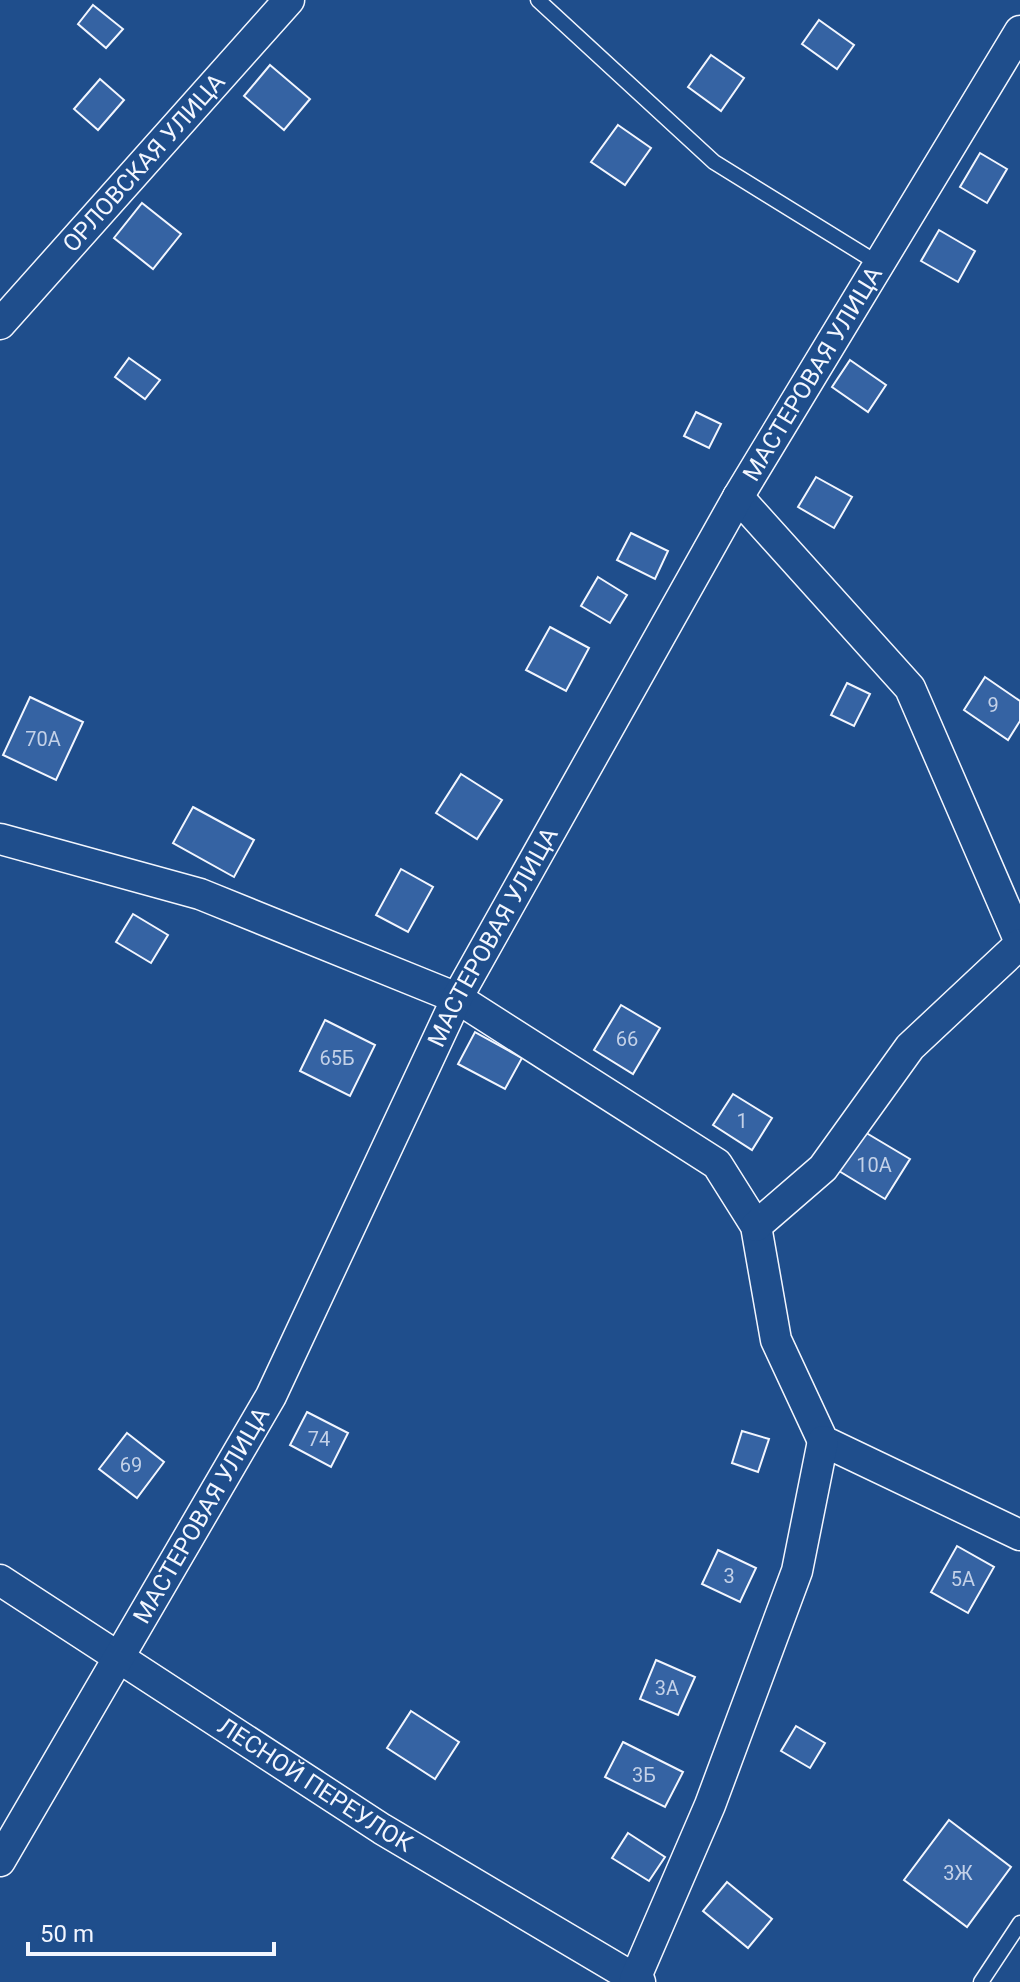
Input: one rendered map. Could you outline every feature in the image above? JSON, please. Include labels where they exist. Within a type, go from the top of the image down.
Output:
[{"type":"street","name":"ОРЛОВСКАЯ УЛИЦА","points":[[0,324],[289,0]]},
{"type":"street","name":"МАСТЕРОВАЯ УЛИЦА","points":[[0,1861],[271,1396],[457,998],[738,497],[1020,31]]},
{"type":"street","points":[[738,497],[910,688],[1020,943],[910,1047],[823,1168],[756,1226]]},
{"type":"street","points":[[0,839],[200,894],[457,998],[717,1164],[756,1226],[776,1340],[823,1441],[1020,1535]]},
{"type":"street","name":"ЛЕСНОЙ ПЕРЕУЛОК","points":[[0,1580],[382,1829],[636,1981],[710,1805],[797,1571],[823,1441]]},
{"type":"lane","points":[[538,0],[714,162],[879,264]]},
{"type":"lane","points":[[981,1982],[1020,1923]]},
{"type":"building","points":[[93,5],[123,29],[106,48],[78,24]]},
{"type":"building","points":[[819,20],[854,45],[837,69],[802,44]]},
{"type":"building","points":[[711,55],[744,78],[721,111],[688,87]]},
{"type":"building","points":[[270,65],[310,99],[284,130],[244,96]]},
{"type":"building","points":[[100,79],[124,100],[98,130],[74,109]]},
{"type":"building","points":[[618,125],[651,148],[625,185],[591,162]]},
{"type":"building","points":[[980,153],[1007,169],[987,203],[960,187]]},
{"type":"building","points":[[142,203],[181,234],[153,269],[114,238]]},
{"type":"building","points":[[939,230],[975,251],[958,282],[921,261]]},
{"type":"building","points":[[129,358],[160,380],[145,399],[115,377]]},
{"type":"building","points":[[850,360],[886,385],[868,412],[832,387]]},
{"type":"building","points":[[696,412],[721,424],[709,448],[684,436]]},
{"type":"building","points":[[816,477],[852,497],[834,528],[798,507]]},
{"type":"building","points":[[631,533],[668,551],[655,579],[617,560]]},
{"type":"building","points":[[598,577],[627,595],[610,623],[581,606]]},
{"type":"building","points":[[550,627],[589,648],[566,691],[526,670]]},
{"type":"building","points":[[985,677],[1020,701],[1020,721],[1008,740],[964,710]]},
{"type":"building","points":[[847,683],[870,694],[854,726],[831,715]]},
{"type":"building","points":[[30,697],[83,722],[56,780],[3,755]]},
{"type":"building","points":[[461,774],[502,800],[477,839],[436,813]]},
{"type":"building","points":[[193,807],[254,840],[234,877],[173,843]]},
{"type":"building","points":[[401,869],[433,887],[408,932],[376,915]]},
{"type":"building","points":[[133,914],[168,935],[151,963],[116,942]]},
{"type":"building","points":[[621,1005],[660,1028],[633,1074],[594,1050]]},
{"type":"building","points":[[325,1020],[375,1045],[350,1096],[300,1071]]},
{"type":"building","points":[[475,1032],[522,1058],[505,1089],[458,1064]]},
{"type":"building","points":[[733,1094],[772,1118],[752,1150],[713,1125]]},
{"type":"building","points":[[863,1131],[910,1159],[885,1199],[839,1171]]},
{"type":"building","points":[[307,1412],[348,1433],[331,1467],[290,1445]]},
{"type":"building","points":[[742,1431],[769,1439],[758,1472],[732,1463]]},
{"type":"building","points":[[127,1433],[164,1462],[137,1498],[99,1469]]},
{"type":"building","points":[[957,1546],[994,1567],[968,1613],[931,1592]]},
{"type":"building","points":[[718,1550],[756,1568],[740,1602],[702,1584]]},
{"type":"building","points":[[656,1660],[695,1677],[678,1715],[640,1699]]},
{"type":"building","points":[[411,1711],[459,1742],[435,1779],[387,1748]]},
{"type":"building","points":[[796,1726],[825,1743],[810,1768],[781,1751]]},
{"type":"building","points":[[623,1742],[683,1772],[665,1807],[605,1777]]},
{"type":"building","points":[[949,1820],[1011,1867],[967,1927],[904,1880]]},
{"type":"building","points":[[628,1833],[665,1857],[649,1881],[612,1858]]},
{"type":"building","points":[[727,1882],[772,1919],[748,1948],[703,1911]]}]
